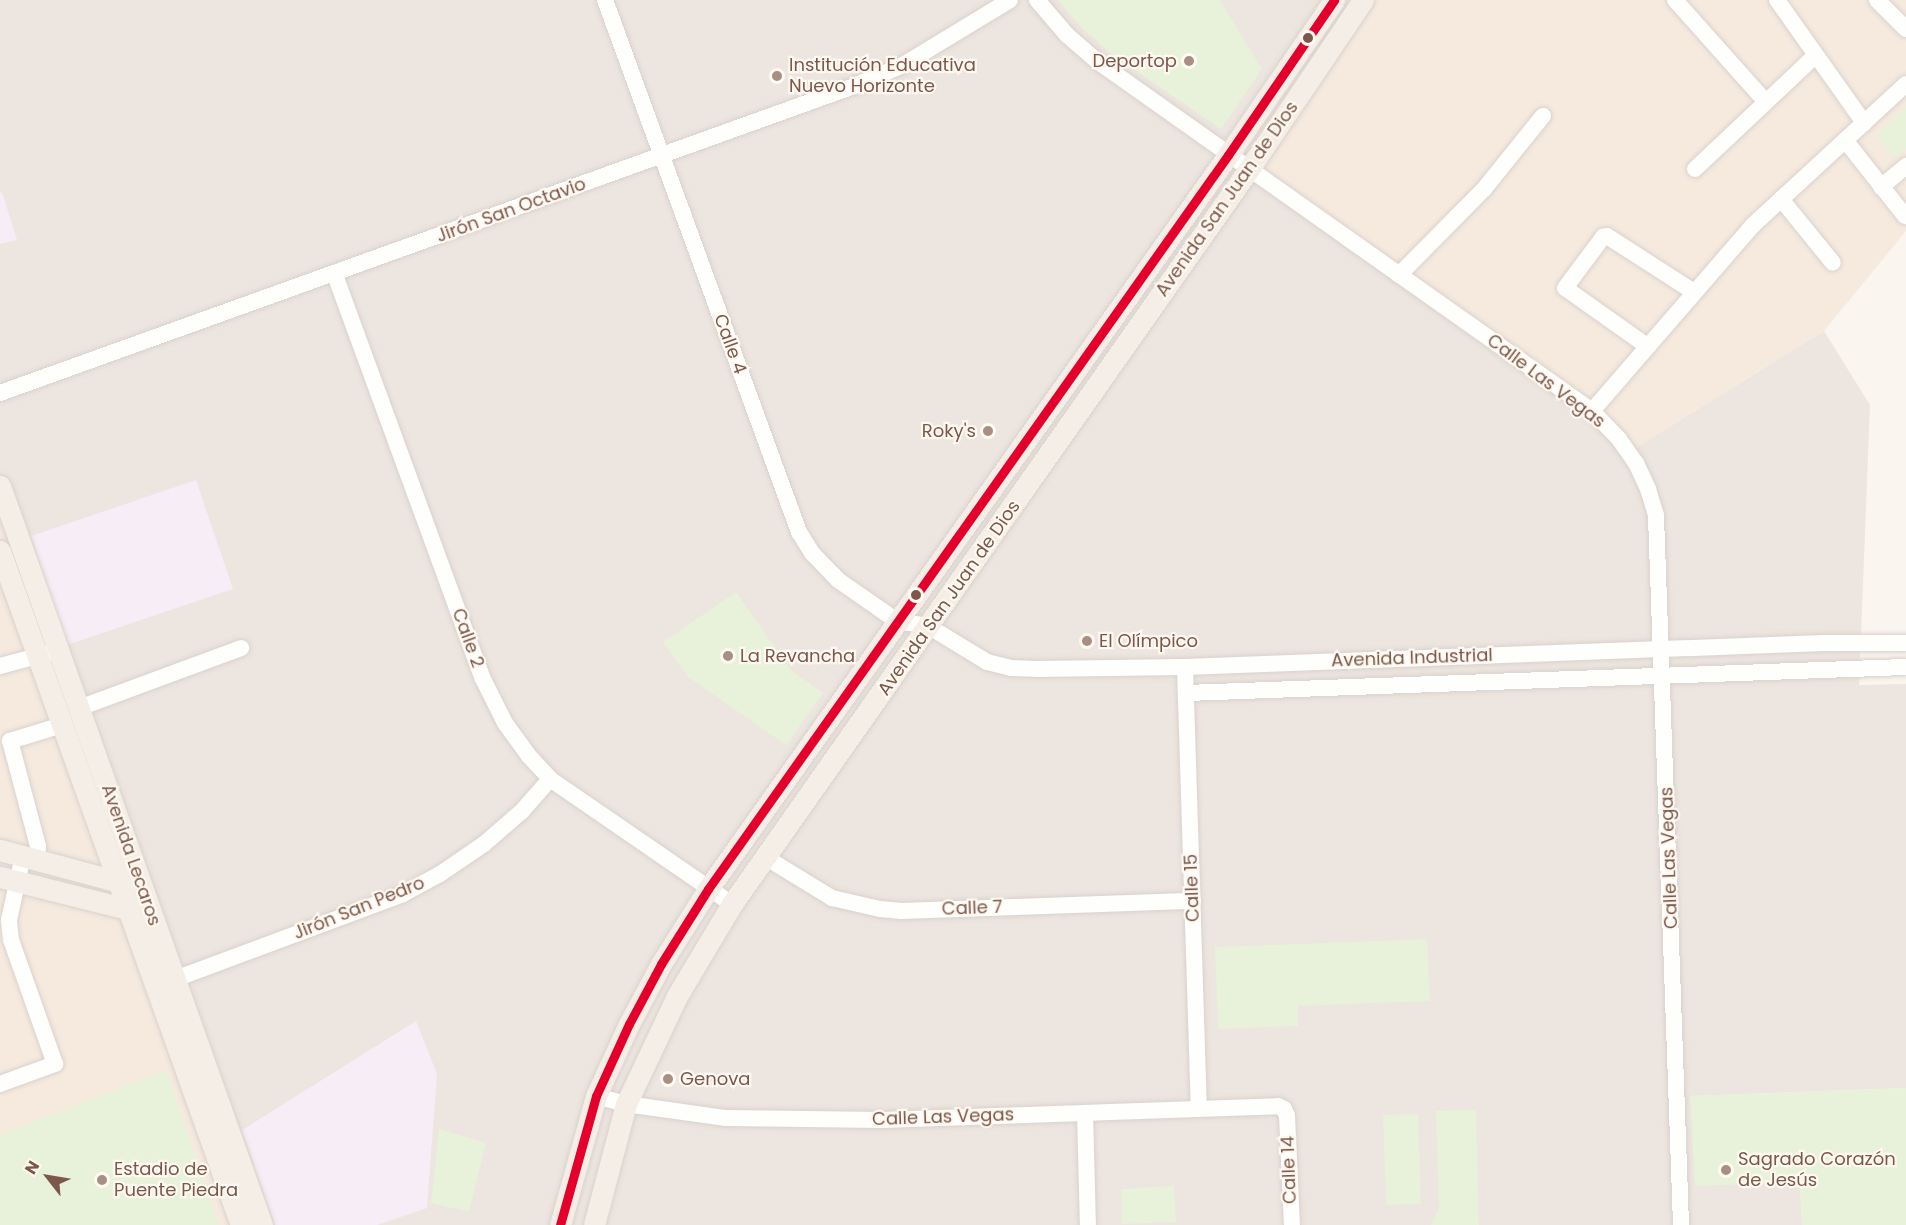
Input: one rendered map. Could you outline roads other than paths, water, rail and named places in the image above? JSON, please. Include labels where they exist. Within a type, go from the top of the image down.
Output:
[{"type":"main road","name":"Avenida San Juan de Dios","points":[[560,1225],[596,1096],[629,1023],[661,964],[708,889],[1228,155],[1334,0]]},
{"type":"main road","name":"Avenida San Juan de Dios","points":[[594,1225],[626,1104],[677,996],[732,904],[1249,170],[1362,0]]},
{"type":"main road","name":"Avenida Lecaros","points":[[0,486],[48,653],[62,724],[241,1225]]},
{"type":"main road","name":"Avenida Lecaros","points":[[0,551],[48,653],[79,708],[262,1225]]},
{"type":"main road","points":[[0,850],[142,887]]},
{"type":"main road","points":[[728,859],[752,875]]},
{"type":"main road","points":[[9,879],[152,915]]},
{"type":"street","name":"Calle 4","points":[[605,0],[799,532],[812,553],[831,574],[897,621],[928,627]]},
{"type":"street","name":"Jirón San Octavio","points":[[0,393],[335,275],[882,75],[903,65],[1010,0]]},
{"type":"street","name":"Calle Las Vegas","points":[[1037,0],[1066,34],[1097,62],[1592,411],[1619,439],[1636,463],[1648,489],[1656,516],[1681,1225]]},
{"type":"street","points":[[1675,0],[1765,101]]},
{"type":"street","points":[[1777,0],[1864,123]]},
{"type":"street","points":[[1877,0],[1906,29]]},
{"type":"street","points":[[1695,169],[1816,55]]},
{"type":"street","points":[[1592,411],[1752,226],[1906,84]]},
{"type":"street","points":[[1399,275],[1484,189],[1543,116]]},
{"type":"street","points":[[1845,140],[1905,216]]},
{"type":"street","points":[[1881,187],[1906,166]]},
{"type":"street","points":[[1781,199],[1833,263]]},
{"type":"street","points":[[1647,346],[1565,288],[1603,237],[1606,236],[1694,292]]},
{"type":"street","name":"Calle 2","points":[[335,275],[482,677],[517,741],[550,779],[732,904]]},
{"type":"street","name":"Avenida Industrial","points":[[928,627],[987,662],[1011,668],[1185,667],[1502,654],[1662,651],[1824,643],[1906,643]]},
{"type":"street","points":[[79,708],[241,648]]},
{"type":"street","points":[[0,666],[48,653]]},
{"type":"street","name":"Calle 15","points":[[1185,667],[1199,1109]]},
{"type":"street","points":[[1186,693],[1906,667]]},
{"type":"street","points":[[0,1084],[55,1064],[11,940],[9,879],[30,858],[38,846],[9,741],[62,724]]},
{"type":"street","name":"Jirón San Pedro","points":[[174,979],[403,894],[484,844],[522,811],[550,779]]},
{"type":"street","name":"Calle 7","points":[[765,857],[832,898],[880,909],[914,910],[1193,901]]},
{"type":"street","name":"Calle Las Vegas","points":[[596,1096],[626,1104],[726,1118],[882,1120],[1278,1106],[1284,1109],[1287,1116]]},
{"type":"street","points":[[1085,1113],[1088,1225]]},
{"type":"street","name":"Calle 14","points":[[1287,1116],[1292,1225]]},
{"type":"place","name":"Deportop","points":[[1189,61]]},
{"type":"place","name":"Institución Educativa Nuevo Horizonte","points":[[777,76]]},
{"type":"place","name":"Roky's","points":[[988,431]]},
{"type":"place","name":"El Olímpico","points":[[1087,641]]},
{"type":"place","name":"La Revancha","points":[[728,656]]},
{"type":"place","name":"Genova","points":[[668,1079]]},
{"type":"place","name":"Sagrado Corazón de Jesús","points":[[1726,1170]]},
{"type":"place","name":"Estadio de Puente Piedra","points":[[102,1180]]}]
